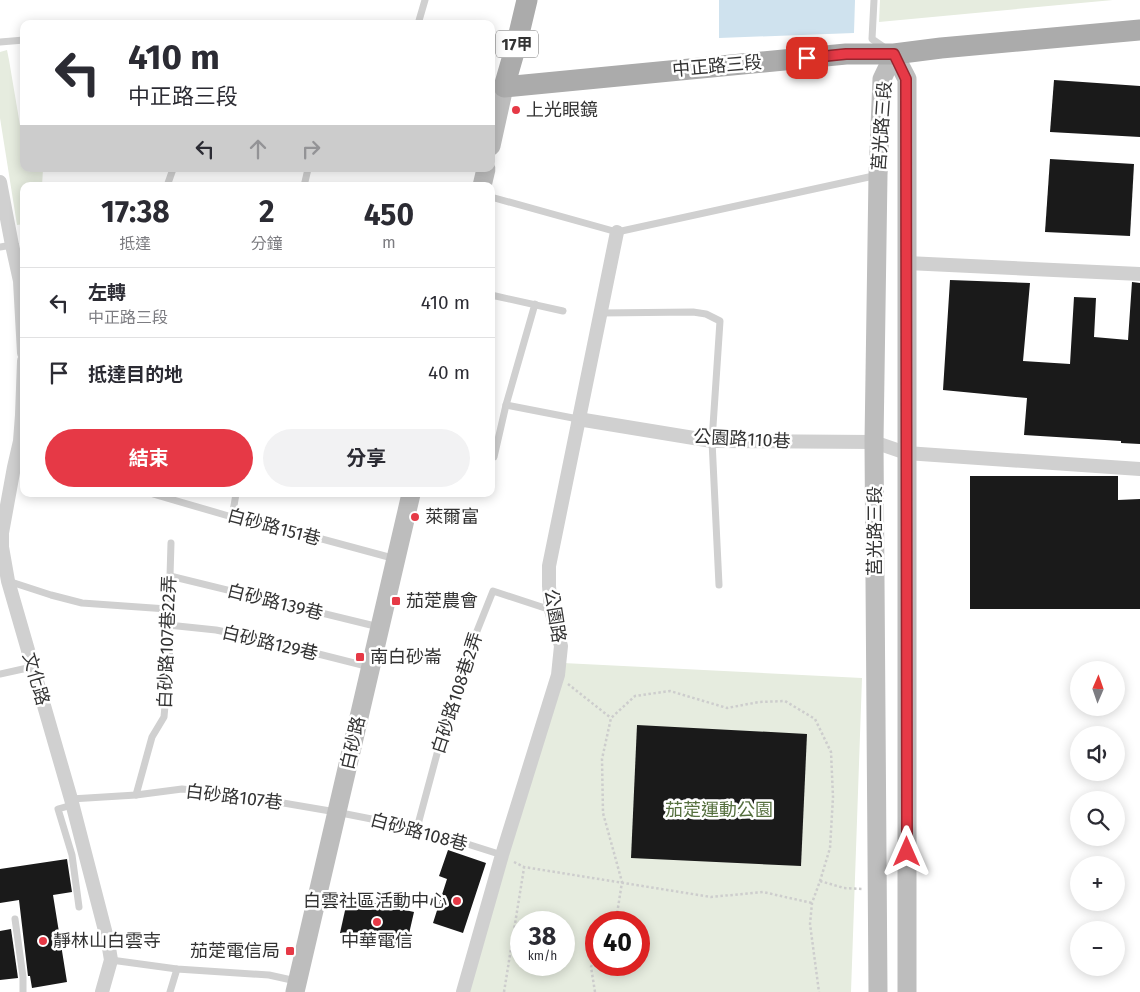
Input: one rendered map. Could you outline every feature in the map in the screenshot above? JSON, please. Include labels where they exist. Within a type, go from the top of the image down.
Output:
[{"type":"main road","name":"17甲","points":[[501,86],[517,42],[527,0]]},
{"type":"main road","name":"中正路三段","points":[[501,86],[846,54],[894,54],[1140,30]]},
{"type":"street","name":"莒光路三段","points":[[878,992],[874,442],[878,175],[882,79],[894,54]]},
{"type":"street","name":"莒光路三段","points":[[894,54],[906,79],[907,992]]},
{"type":"street","points":[[495,122],[501,86]]},
{"type":"street","points":[[0,182],[6,246],[20,280]]},
{"type":"street","name":"公園路","points":[[463,992],[502,855],[558,675],[561,646],[551,610],[549,566],[617,232]]},
{"type":"street","points":[[907,263],[1140,274]]},
{"type":"street","name":"公園路110巷","points":[[578,419],[712,440],[874,442],[906,453],[1140,470]]},
{"type":"street","name":"文化路","points":[[20,441],[19,468],[3,509],[2,547],[8,581],[72,802],[108,942],[111,960],[102,992]]},
{"type":"street","name":"白砂路","points":[[296,987],[410,497]]},
{"type":"lane","points":[[419,20],[425,0]]},
{"type":"lane","points":[[874,0],[872,39],[894,54]]},
{"type":"lane","points":[[0,42],[20,40]]},
{"type":"lane","points":[[495,198],[617,232],[878,175]]},
{"type":"lane","points":[[495,296],[563,311]]},
{"type":"lane","points":[[495,453],[506,405],[535,304]]},
{"type":"lane","points":[[601,313],[693,312],[706,314],[720,321],[712,440],[720,585]]},
{"type":"lane","points":[[506,405],[578,419]]},
{"type":"lane","name":"白砂路151巷","points":[[162,497],[396,559]]},
{"type":"lane","points":[[232,517],[235,497]]},
{"type":"lane","name":"白砂路107巷22弄","points":[[136,795],[152,738],[164,717],[170,648],[167,609],[171,543]]},
{"type":"lane","name":"白砂路139巷","points":[[170,576],[380,628]]},
{"type":"lane","points":[[8,581],[82,603],[167,609]]},
{"type":"lane","name":"白砂路108巷2弄","points":[[417,828],[445,724],[466,656],[493,591],[551,610]]},
{"type":"lane","name":"白砂路129巷","points":[[168,625],[216,630],[255,638],[370,667]]},
{"type":"lane","points":[[0,674],[32,667]]},
{"type":"lane","name":"白砂路107巷","points":[[72,802],[182,789],[231,794],[336,812]]},
{"type":"lane","points":[[72,802],[58,809],[72,855],[79,907]]},
{"type":"lane","name":"白砂路108巷","points":[[336,812],[417,828],[502,855]]},
{"type":"lane","points":[[15,918],[23,977],[23,992]]},
{"type":"lane","points":[[111,960],[177,969],[269,975],[296,987]]},
{"type":"lane","points":[[170,992],[177,969]]},
{"type":"path","points":[[558,675],[611,718]]},
{"type":"path","points":[[617,911],[622,882],[604,813],[602,759],[611,718],[635,696],[670,691],[726,708],[759,702],[785,701],[815,719],[831,752],[833,797],[830,848],[812,903],[810,924],[819,992]]},
{"type":"path","points":[[502,855],[524,867],[711,896],[763,892],[812,903]]},
{"type":"path","points":[[504,992],[524,867]]},
{"type":"path","points":[[820,881],[844,888],[878,890]]},
{"type":"path","points":[[592,976],[595,992]]},
{"type":"green space","points":[[880,0],[1113,0],[879,22]]},
{"type":"green space","points":[[7,50],[20,126],[20,172],[43,172],[42,182],[20,182],[20,225],[17,225],[0,118],[0,52]]},
{"type":"green space","name":"茄萣運動公園","points":[[563,663],[862,678],[851,992],[468,992]]},
{"type":"water","points":[[719,0],[855,0],[854,33],[719,38]]},
{"type":"building","points":[[1054,80],[1140,86],[1140,137],[1050,132]]},
{"type":"building","points":[[1050,159],[1134,164],[1130,236],[1045,232]]},
{"type":"building","points":[[950,280],[1030,283],[1023,361],[1070,364],[1074,297],[1096,298],[1094,337],[1128,340],[1132,282],[1140,283],[1140,444],[1121,443],[1121,441],[1024,435],[1027,398],[943,390]]},
{"type":"building","points":[[970,476],[1118,476],[1118,500],[1140,499],[1140,609],[970,609]]},
{"type":"building","points":[[637,725],[807,734],[801,866],[631,858]]},
{"type":"building","name":"白雲社區活動中心","points":[[448,850],[486,863],[463,933],[433,923],[447,879],[439,876]]},
{"type":"building","points":[[67,859],[72,892],[53,895],[67,982],[32,988],[30,976],[28,976],[19,900],[0,903],[0,869]]},
{"type":"building","name":"中華電信","points":[[348,897],[414,912],[406,947],[340,933]]},
{"type":"building","points":[[11,929],[18,978],[0,980],[0,931]]},
{"type":"place","name":"上光眼鏡","points":[[516,110]]},
{"type":"place","name":"萊爾富","points":[[415,517]]},
{"type":"place","name":"茄萣農會","points":[[396,601]]},
{"type":"place","name":"南白砂崙","points":[[360,657]]},
{"type":"place","name":"白雲社區活動中心","points":[[457,901]]},
{"type":"place","name":"中華電信","points":[[377,922]]},
{"type":"place","name":"靜林山白雲寺","points":[[43,941]]},
{"type":"place","name":"茄萣電信局","points":[[290,951]]},
{"type":"route","points":[[807,58],[846,54],[894,54],[906,79],[907,852]]}]
